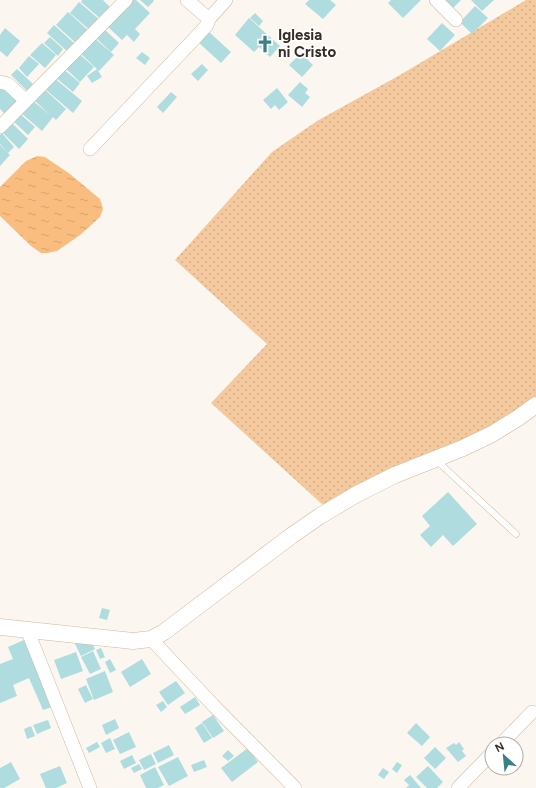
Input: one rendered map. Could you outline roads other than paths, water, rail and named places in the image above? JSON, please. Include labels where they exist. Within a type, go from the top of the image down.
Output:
[{"type":"street","points":[[0,127],[126,0]]},
{"type":"street","points":[[187,0],[209,19]]},
{"type":"street","points":[[90,148],[196,37],[207,24],[209,19],[226,0]]},
{"type":"street","points":[[436,0],[456,20]]},
{"type":"street","points":[[0,82],[8,84],[26,101]]},
{"type":"street","points":[[0,627],[132,641],[151,640],[320,516],[357,494],[395,475],[463,448],[492,434],[536,405]]},
{"type":"street","points":[[27,629],[90,788]]},
{"type":"street","points":[[151,640],[295,788]]},
{"type":"street","points":[[509,736],[532,712]]},
{"type":"street","points":[[458,788],[484,761]]},
{"type":"lane","points":[[435,459],[516,534]]},
{"type":"water","points":[[37,156],[45,157],[70,174],[100,199],[103,209],[100,217],[80,235],[57,251],[47,253],[41,253],[31,246],[0,216],[0,187],[26,161]]},
{"type":"place","name":"Iglesia ni Cristo","points":[[265,44]]}]
